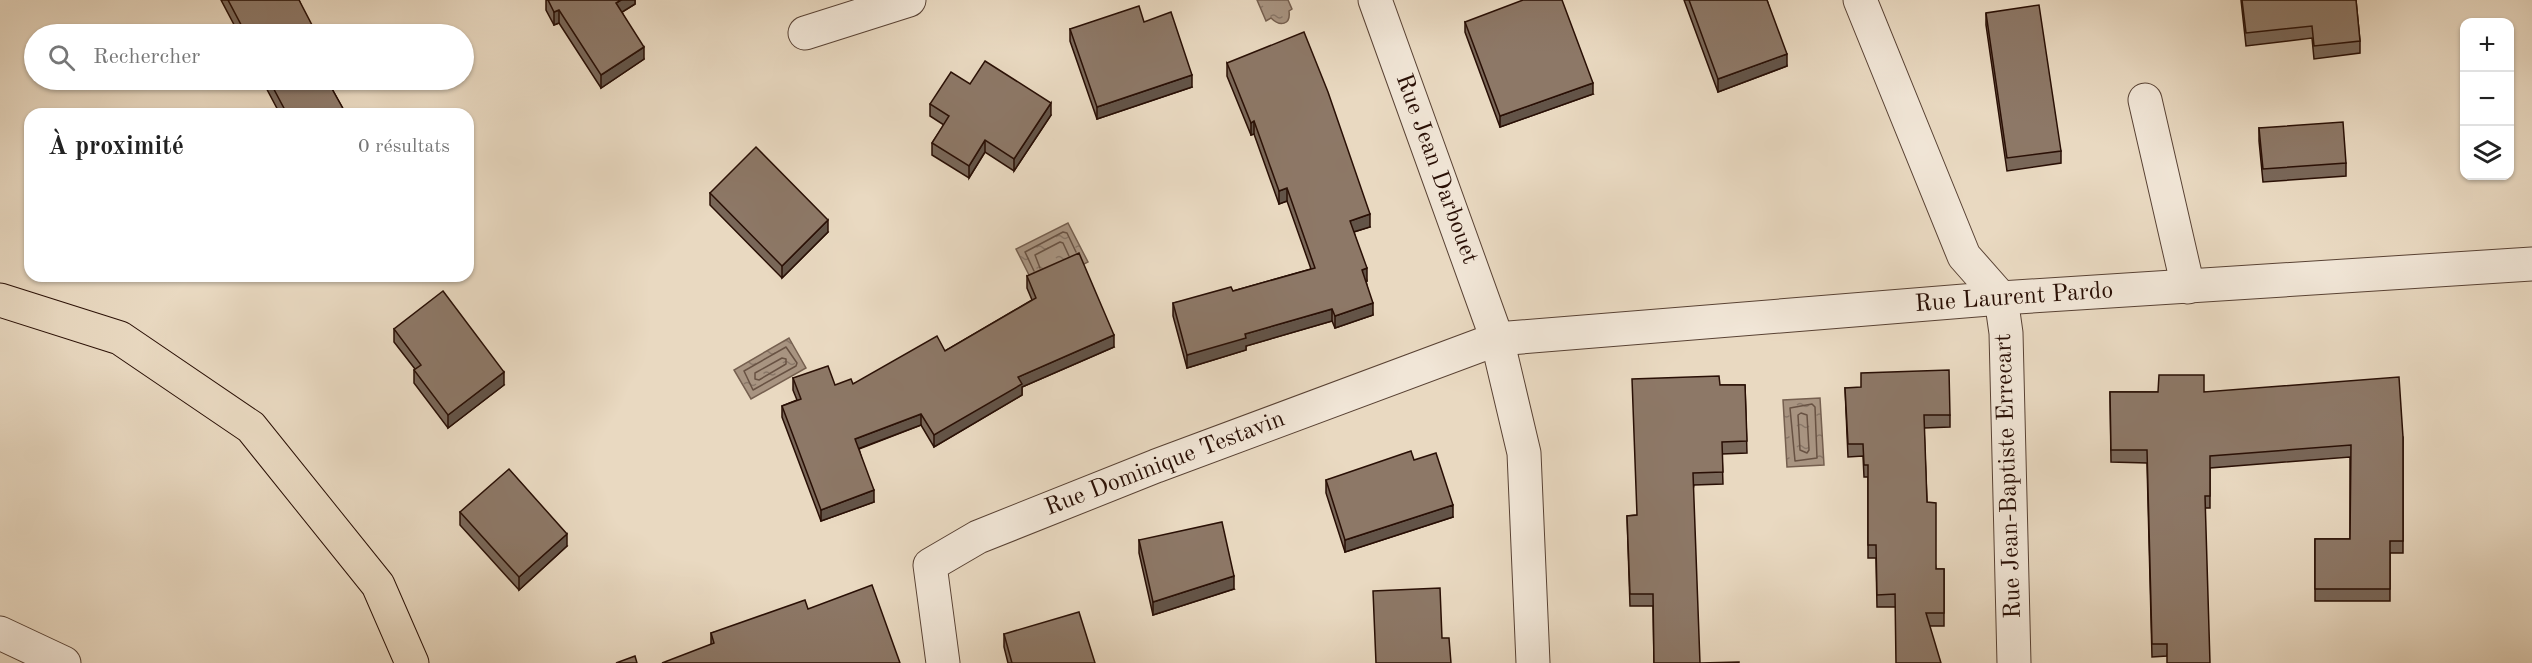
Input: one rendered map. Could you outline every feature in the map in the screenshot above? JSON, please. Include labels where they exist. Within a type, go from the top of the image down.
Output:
[{"type":"main road","points":[[0,300],[120,339],[251,427],[378,585],[412,663]]},
{"type":"street","points":[[805,33],[909,0]]},
{"type":"street","name":"Rue Jean Darbouet","points":[[1375,0],[1497,339],[1524,453],[1533,663]]},
{"type":"street","name":"Rue Jean-Baptiste Errecart","points":[[1860,0],[1964,256],[2001,298],[2006,333],[2014,663]]},
{"type":"street","points":[[2145,100],[2188,286]]},
{"type":"street","name":"Rue Laurent Pardo","points":[[1497,339],[2001,298],[2532,264]]},
{"type":"street","name":"Rue Dominique Testavin","points":[[943,663],[930,565],[959,548],[978,537],[1156,466],[1497,339]]},
{"type":"street","points":[[0,633],[64,663]]},
{"type":"water","points":[[1257,0],[1288,0],[1292,9],[1289,11],[1287,22],[1278,23],[1271,18],[1266,21]]},
{"type":"water","points":[[1068,223],[1088,262],[1036,289],[1016,249]]},
{"type":"water","points":[[789,338],[806,368],[751,399],[734,370]]},
{"type":"water","points":[[1820,398],[1824,465],[1787,467],[1783,400]]},
{"type":"building","points":[[228,0],[299,0],[311,24],[241,24]]},
{"type":"building","points":[[548,0],[621,0],[616,3],[644,47],[601,75],[559,10],[554,12]]},
{"type":"building","points":[[1523,0],[1562,0],[1593,83],[1500,116],[1465,22]]},
{"type":"building","points":[[1689,0],[1767,0],[1787,54],[1718,79]]},
{"type":"building","points":[[2242,0],[2356,0],[2360,41],[2314,46],[2312,26],[2246,33]]},
{"type":"building","points":[[2039,5],[2061,151],[2007,158],[1986,13]]},
{"type":"building","points":[[1139,6],[1144,22],[1171,12],[1192,75],[1097,107],[1070,29]]},
{"type":"building","points":[[1304,32],[1328,92],[1370,214],[1350,221],[1367,268],[1362,270],[1373,303],[1335,316],[1332,309],[1245,334],[1246,338],[1187,355],[1173,303],[1231,287],[1233,291],[1315,268],[1287,188],[1279,191],[1254,121],[1251,123],[1227,63]]},
{"type":"building","points":[[985,61],[1051,103],[1014,159],[985,140],[969,166],[932,143],[949,116],[930,104],[951,72],[970,84]]},
{"type":"building","points":[[274,90],[333,90],[343,108],[284,108]]},
{"type":"building","points":[[2343,122],[2346,163],[2263,169],[2259,128]]},
{"type":"building","points":[[756,147],[828,220],[782,266],[710,193]]},
{"type":"building","points":[[1079,253],[1114,335],[1018,377],[1022,384],[934,435],[921,414],[855,439],[874,490],[821,510],[782,406],[801,399],[793,378],[828,366],[835,385],[851,379],[853,384],[937,336],[945,351],[1036,298],[1027,276]]},
{"type":"building","points":[[443,291],[504,372],[448,415],[414,370],[421,365],[394,329]]},
{"type":"building","points":[[1949,370],[1950,415],[1924,415],[1927,502],[1936,503],[1936,569],[1944,569],[1944,613],[1926,613],[1941,663],[1896,663],[1895,594],[1877,595],[1876,545],[1868,545],[1868,465],[1864,465],[1863,444],[1848,444],[1845,388],[1861,387],[1861,373]]},
{"type":"building","points":[[2159,375],[2204,375],[2204,392],[2399,377],[2403,437],[2403,541],[2390,541],[2390,589],[2315,589],[2315,539],[2350,539],[2351,445],[2210,456],[2210,496],[2205,496],[2210,663],[2167,663],[2167,644],[2152,644],[2147,450],[2111,450],[2110,392],[2158,392]]},
{"type":"building","points":[[1719,376],[1720,385],[1745,385],[1747,441],[1722,442],[1723,472],[1693,473],[1700,663],[1654,663],[1653,594],[1630,594],[1627,516],[1637,515],[1632,379]]},
{"type":"building","points":[[1411,451],[1414,460],[1436,453],[1453,505],[1345,540],[1326,480]]},
{"type":"building","points":[[509,469],[567,534],[519,577],[460,512]]},
{"type":"building","points":[[1222,522],[1234,576],[1153,602],[1139,540]]},
{"type":"building","points":[[872,585],[900,663],[662,663],[714,643],[711,633],[805,600],[808,609]]},
{"type":"building","points":[[1440,588],[1442,638],[1449,638],[1451,663],[1376,663],[1373,591]]},
{"type":"building","points":[[1079,612],[1095,663],[1012,663],[1004,634]]},
{"type":"building","points":[[635,656],[637,663],[616,663]]}]
